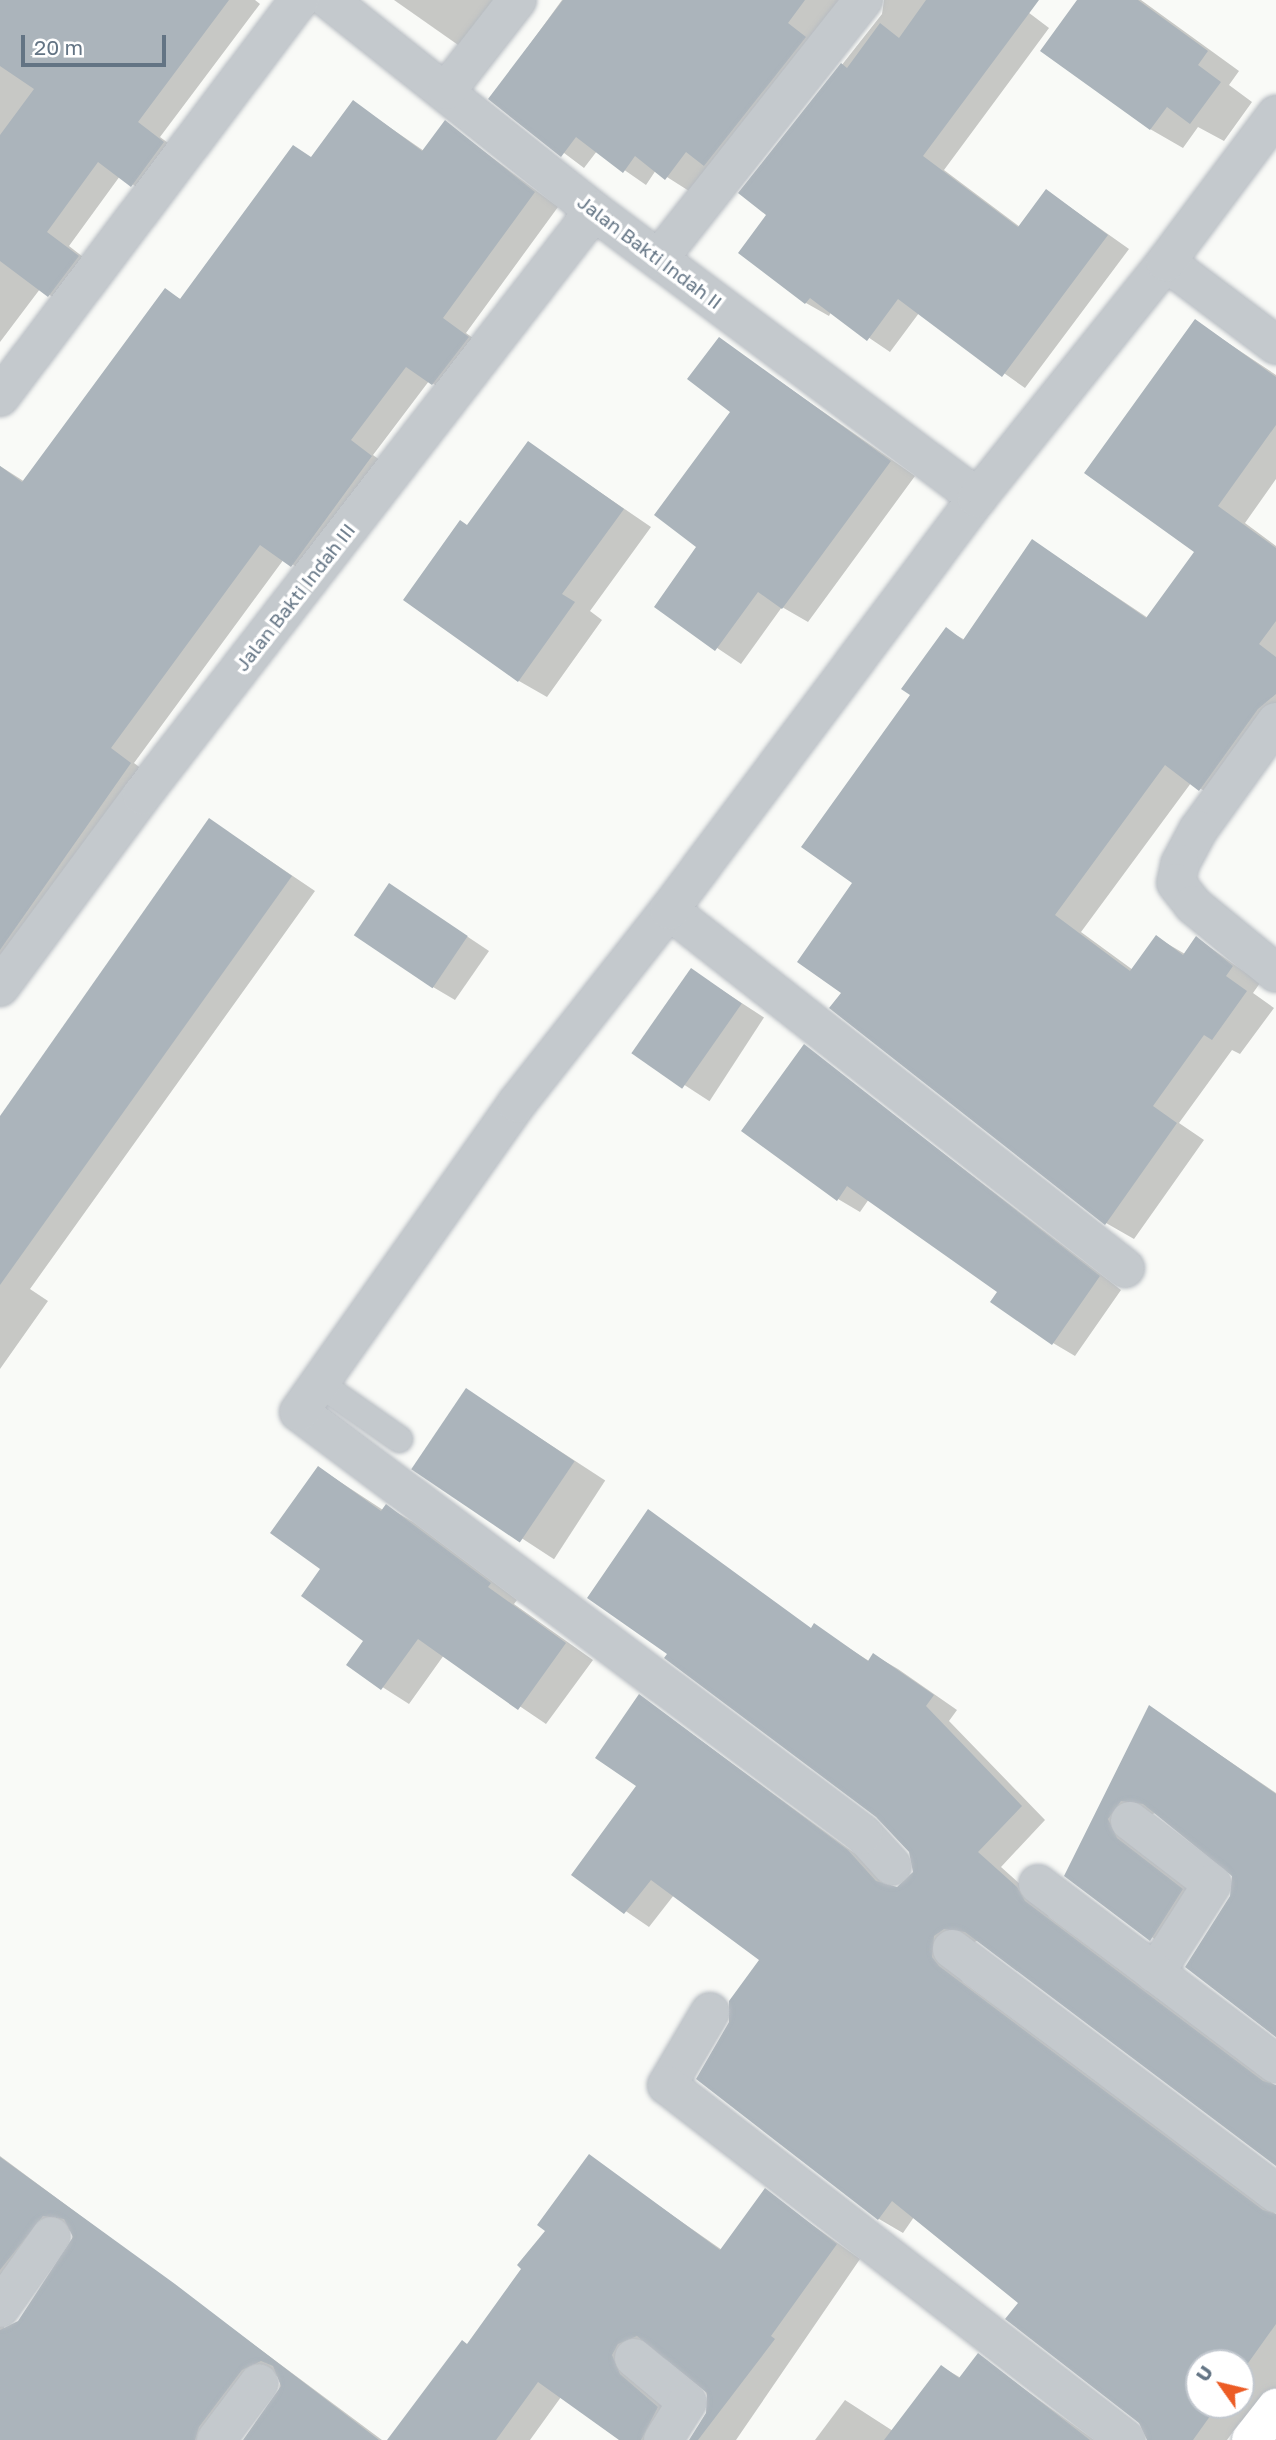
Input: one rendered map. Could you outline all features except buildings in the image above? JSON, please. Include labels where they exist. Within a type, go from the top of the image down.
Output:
[{"type":"street","points":[[0,397],[299,0]]},
{"type":"street","name":"Jalan Bakti Indah II","points":[[329,0],[447,90],[594,211],[660,257],[976,498]]},
{"type":"street","points":[[447,90],[517,0]]},
{"type":"street","points":[[660,257],[863,0]]},
{"type":"street","points":[[891,1866],[863,1834],[300,1417],[319,1383],[517,1103],[669,910],[976,498],[1166,262],[1276,115]]},
{"type":"street","name":"Jalan Bakti Indah III","points":[[0,987],[150,784],[594,211]]},
{"type":"street","points":[[1166,262],[1276,345]]},
{"type":"street","points":[[1276,722],[1198,830],[1176,883],[1192,905],[1276,973]]},
{"type":"street","points":[[669,910],[1125,1268]]},
{"type":"street","points":[[1130,1821],[1212,1884],[1155,1973]]},
{"type":"street","points":[[1038,1884],[1276,2064]]},
{"type":"street","points":[[953,1949],[1276,2193]]},
{"type":"street","points":[[710,2012],[667,2085],[1125,2440]]},
{"type":"street","points":[[0,2308],[51,2236]]},
{"type":"street","points":[[634,2358],[687,2402],[663,2440]]},
{"type":"street","points":[[216,2440],[259,2383]]},
{"type":"street","points":[[1251,2440],[1276,2408]]},
{"type":"lane","points":[[319,1383],[399,1439]]}]
